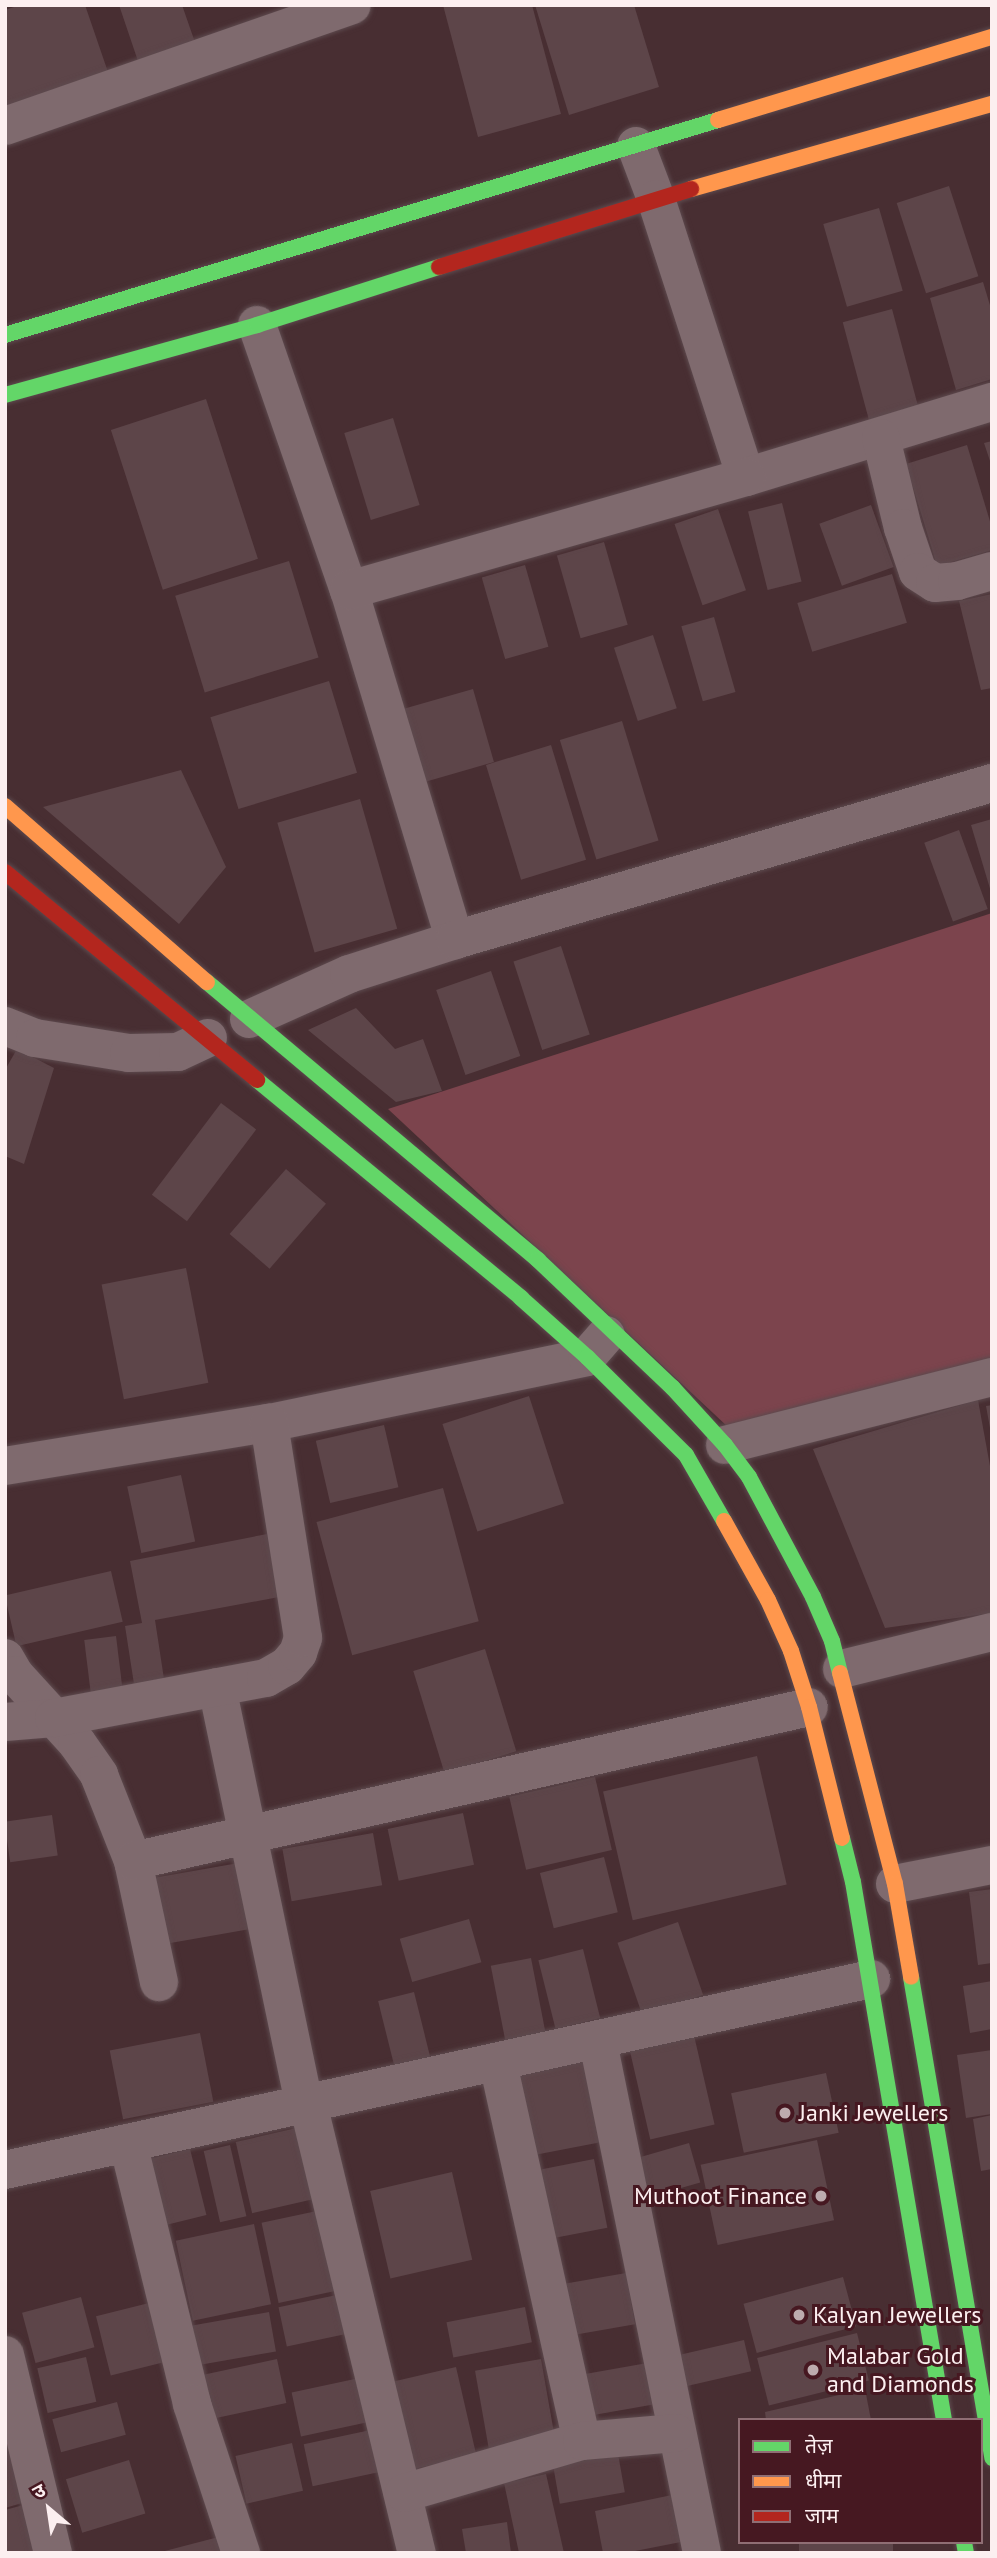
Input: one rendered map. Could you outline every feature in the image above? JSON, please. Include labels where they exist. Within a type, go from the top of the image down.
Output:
[{"type":"street","points":[[5,126],[352,5]]},
{"type":"street","points":[[5,335],[992,37]]},
{"type":"street","points":[[5,396],[257,325],[656,199],[992,104]]},
{"type":"street","points":[[636,146],[656,199],[746,477]]},
{"type":"street","points":[[257,325],[349,590],[454,940]]},
{"type":"street","points":[[349,590],[881,438],[992,402]]},
{"type":"street","points":[[881,438],[903,528],[918,572],[935,583],[957,581],[992,571]]},
{"type":"street","points":[[249,1019],[349,974],[454,940],[992,783]]},
{"type":"street","points":[[5,806],[249,1019],[538,1260],[612,1328],[725,1445],[749,1477],[818,1608],[842,1669],[895,1884],[992,2458]]},
{"type":"street","points":[[5,872],[522,1298],[587,1357],[686,1455],[768,1600],[791,1651],[809,1707],[853,1882],[944,2418]]},
{"type":"street","points":[[5,1026],[35,1038],[128,1053],[178,1052],[208,1038]]},
{"type":"street","points":[[5,1466],[269,1423],[587,1357],[612,1328]]},
{"type":"street","points":[[725,1445],[992,1377]]},
{"type":"street","points":[[5,1722],[54,1718],[266,1678],[287,1666],[298,1653],[303,1638],[269,1423]]},
{"type":"street","points":[[842,1669],[992,1632]]},
{"type":"street","points":[[5,1658],[15,1675],[77,1743],[99,1775],[133,1861],[159,1982]]},
{"type":"street","points":[[218,1687],[304,2105],[311,2116],[417,2553]]},
{"type":"street","points":[[133,1861],[809,1707]]},
{"type":"street","points":[[895,1884],[992,1865]]},
{"type":"street","points":[[5,2170],[598,2042],[871,1979]]},
{"type":"street","points":[[598,2042],[702,2553]]},
{"type":"street","points":[[498,2063],[582,2441]]},
{"type":"street","points":[[128,2143],[192,2404],[241,2553]]},
{"type":"street","points":[[5,2355],[54,2553]]},
{"type":"street","points":[[404,2493],[582,2441],[676,2433]]},
{"type":"shaded area","points":[[992,913],[992,1374],[744,1442],[388,1109]]},
{"type":"building","points":[[20,5],[85,5],[109,75],[5,109],[5,10]]},
{"type":"building","points":[[119,5],[182,5],[198,51],[141,70]]},
{"type":"building","points":[[443,5],[532,5],[561,114],[478,137]]},
{"type":"building","points":[[535,5],[634,5],[659,87],[569,115]]},
{"type":"building","points":[[949,186],[978,276],[926,293],[897,203]]},
{"type":"building","points":[[879,208],[903,291],[847,307],[823,224]]},
{"type":"building","points":[[983,282],[992,312],[992,379],[956,390],[930,298]]},
{"type":"building","points":[[892,309],[918,407],[869,420],[843,322]]},
{"type":"building","points":[[206,399],[258,559],[163,590],[111,430]]},
{"type":"building","points":[[393,418],[420,505],[371,520],[344,433]]},
{"type":"building","points":[[992,441],[992,464],[991,464],[984,443]]},
{"type":"building","points":[[967,445],[992,528],[992,550],[937,566],[906,464]]},
{"type":"building","points":[[782,503],[802,582],[768,590],[748,511]]},
{"type":"building","points":[[871,505],[894,567],[842,586],[819,524]]},
{"type":"building","points":[[718,509],[746,590],[703,605],[675,524]]},
{"type":"building","points":[[604,542],[628,625],[581,638],[557,556]]},
{"type":"building","points":[[289,561],[319,658],[205,692],[175,596]]},
{"type":"building","points":[[525,565],[548,647],[505,659],[482,577]]},
{"type":"building","points":[[892,574],[907,623],[812,652],[797,603]]},
{"type":"building","points":[[992,594],[992,688],[981,690],[959,601]]},
{"type":"building","points":[[714,617],[735,692],[703,701],[681,626]]},
{"type":"building","points":[[653,635],[677,708],[638,721],[614,648]]},
{"type":"building","points":[[329,681],[357,773],[238,809],[210,717]]},
{"type":"building","points":[[473,689],[494,762],[416,784],[395,711]]},
{"type":"building","points":[[622,721],[659,841],[596,860],[560,740]]},
{"type":"building","points":[[551,745],[586,860],[521,880],[486,765]]},
{"type":"building","points":[[181,770],[226,867],[179,924],[43,807]]},
{"type":"building","points":[[360,799],[397,929],[315,952],[277,823]]},
{"type":"building","points":[[992,819],[992,891],[991,892],[971,825]]},
{"type":"building","points":[[959,830],[988,909],[953,922],[924,843]]},
{"type":"building","points":[[561,946],[590,1034],[542,1050],[513,961]]},
{"type":"building","points":[[491,971],[520,1056],[465,1075],[436,990]]},
{"type":"building","points":[[356,1008],[395,1049],[423,1039],[442,1091],[396,1102],[308,1030]]},
{"type":"building","points":[[17,1049],[54,1068],[24,1164],[5,1156],[5,1070]]},
{"type":"building","points":[[221,1103],[256,1129],[187,1221],[152,1195]]},
{"type":"building","points":[[286,1169],[326,1204],[270,1269],[230,1234]]},
{"type":"building","points":[[186,1268],[208,1383],[124,1399],[102,1284]]},
{"type":"building","points":[[529,1396],[564,1503],[477,1532],[442,1424]]},
{"type":"building","points":[[978,1400],[992,1477],[992,1613],[885,1628],[813,1449]]},
{"type":"building","points":[[992,1405],[992,1428],[990,1428],[986,1406]]},
{"type":"building","points":[[384,1425],[398,1487],[330,1503],[316,1441]]},
{"type":"building","points":[[181,1475],[195,1542],[141,1553],[127,1486]]},
{"type":"building","points":[[443,1488],[479,1621],[352,1655],[316,1522]]},
{"type":"building","points":[[267,1534],[279,1597],[155,1620],[166,1692],[136,1697],[125,1626],[142,1623],[130,1561]]},
{"type":"building","points":[[111,1571],[123,1622],[16,1646],[5,1595]]},
{"type":"building","points":[[116,1636],[124,1699],[92,1702],[84,1640]]},
{"type":"building","points":[[485,1649],[516,1751],[445,1773],[413,1671]]},
{"type":"building","points":[[757,1756],[787,1885],[633,1920],[603,1792]]},
{"type":"building","points":[[595,1777],[612,1850],[526,1870],[509,1797]]},
{"type":"building","points":[[463,1813],[474,1865],[399,1881],[388,1829]]},
{"type":"building","points":[[52,1815],[58,1856],[10,1862],[5,1822]]},
{"type":"building","points":[[373,1833],[382,1885],[292,1901],[282,1849]]},
{"type":"building","points":[[604,1857],[618,1912],[554,1928],[540,1873]]},
{"type":"building","points":[[250,1861],[262,1927],[156,1946],[145,1880]]},
{"type":"building","points":[[992,1889],[992,1963],[978,1965],[969,1892]]},
{"type":"building","points":[[469,1919],[481,1962],[412,1982],[400,1939]]},
{"type":"building","points":[[678,1922],[703,1995],[643,2016],[617,1943]]},
{"type":"building","points":[[583,1949],[600,2018],[556,2029],[538,1960]]},
{"type":"building","points":[[531,1958],[546,2035],[506,2042],[491,1966]]},
{"type":"building","points":[[992,1981],[992,2029],[970,2033],[963,1986]]},
{"type":"building","points":[[414,1992],[430,2058],[395,2067],[378,2001]]},
{"type":"building","points":[[693,2031],[715,2125],[650,2139],[629,2046]]},
{"type":"building","points":[[200,2033],[213,2102],[123,2119],[110,2051]]},
{"type":"building","points":[[992,2050],[992,2114],[966,2118],[957,2055]]},
{"type":"building","points":[[588,2057],[604,2141],[536,2155],[519,2070]]},
{"type":"building","name":"Janki Jewellers","points":[[826,2073],[839,2133],[744,2153],[731,2093]]},
{"type":"building","points":[[992,2115],[992,2169],[981,2171],[973,2119]]},
{"type":"building","points":[[301,2127],[317,2198],[252,2213],[236,2142]]},
{"type":"building","points":[[817,2140],[834,2220],[718,2245],[701,2165]]},
{"type":"building","points":[[689,2143],[700,2182],[648,2197],[637,2158]]},
{"type":"building","points":[[230,2145],[246,2216],[220,2222],[204,2151]]},
{"type":"building","points":[[190,2149],[206,2215],[161,2226],[144,2160]]},
{"type":"building","points":[[594,2159],[607,2228],[551,2239],[538,2170]]},
{"type":"building","points":[[452,2172],[472,2260],[390,2279],[370,2191]]},
{"type":"building","points":[[331,2208],[348,2288],[279,2303],[262,2223]]},
{"type":"building","points":[[254,2224],[271,2304],[193,2321],[176,2241]]},
{"type":"building","points":[[626,2273],[635,2324],[575,2335],[566,2284]]},
{"type":"building","name":"Kalyan Jewellers","points":[[843,2277],[856,2326],[757,2353],[744,2304]]},
{"type":"building","points":[[346,2293],[354,2332],[287,2346],[279,2307]]},
{"type":"building","points":[[81,2297],[94,2347],[36,2363],[22,2313]]},
{"type":"building","points":[[161,2300],[176,2359],[111,2375],[96,2316]]},
{"type":"building","points":[[525,2307],[532,2342],[453,2358],[446,2322]]},
{"type":"building","points":[[269,2312],[276,2351],[199,2365],[192,2326]]},
{"type":"building","name":"Malabar Gold and Diamonds","points":[[857,2333],[869,2381],[769,2405],[757,2358]]},
{"type":"building","points":[[744,2340],[751,2371],[675,2389],[668,2358]]},
{"type":"building","points":[[86,2357],[96,2402],[48,2413],[37,2368]]},
{"type":"building","points":[[277,2359],[286,2403],[202,2421],[193,2377]]},
{"type":"building","points":[[541,2359],[556,2443],[490,2454],[475,2371]]},
{"type":"building","points":[[653,2362],[660,2403],[582,2417],[575,2376]]},
{"type":"building","points":[[456,2367],[476,2455],[415,2469],[395,2381]]},
{"type":"building","points":[[364,2377],[373,2421],[301,2436],[292,2392]]},
{"type":"building","points":[[865,2389],[871,2418],[766,2418],[765,2412]]},
{"type":"building","points":[[117,2402],[126,2435],[61,2452],[52,2419]]},
{"type":"building","points":[[380,2428],[389,2470],[313,2486],[304,2444]]},
{"type":"building","points":[[292,2443],[303,2491],[247,2504],[235,2456]]},
{"type":"building","points":[[21,2444],[36,2499],[5,2508],[5,2448]]},
{"type":"building","points":[[617,2448],[625,2492],[560,2504],[552,2459]]},
{"type":"building","points":[[129,2460],[145,2514],[82,2533],[66,2479]]},
{"type":"building","points":[[546,2474],[564,2553],[519,2553],[504,2483]]},
{"type":"building","points":[[672,2495],[681,2542],[625,2553],[603,2553],[595,2511]]},
{"type":"building","points":[[27,2504],[41,2553],[5,2553],[5,2510]]},
{"type":"building","points":[[507,2522],[511,2553],[466,2553],[462,2529]]},
{"type":"building","points":[[230,2534],[235,2553],[161,2553],[161,2552]]},
{"type":"building","points":[[799,2544],[893,2544],[893,2553],[799,2553]]},
{"type":"traffic: fast","points":[[5,335],[718,120]]},
{"type":"traffic: fast","points":[[5,395],[257,325],[439,267]]},
{"type":"traffic: fast","points":[[207,982],[538,1260],[672,1387],[725,1445],[749,1477],[813,1597],[832,1641],[840,1673]]},
{"type":"traffic: fast","points":[[257,1080],[521,1298],[587,1357],[686,1455],[724,1521]]},
{"type":"traffic: fast","points":[[842,1838],[853,1882],[944,2418]]},
{"type":"traffic: fast","points":[[911,1977],[992,2458]]},
{"type":"traffic: fast","points":[[964,2544],[966,2553]]},
{"type":"traffic: slow","points":[[718,120],[992,37]]},
{"type":"traffic: slow","points":[[691,189],[992,104]]},
{"type":"traffic: slow","points":[[5,806],[207,982]]},
{"type":"traffic: slow","points":[[724,1521],[768,1600],[791,1651],[809,1707],[842,1838]]},
{"type":"traffic: slow","points":[[840,1673],[895,1884],[911,1977]]},
{"type":"traffic: jam","points":[[439,267],[691,189]]},
{"type":"traffic: jam","points":[[5,872],[257,1080]]},
{"type":"place","name":"Janki Jewellers","points":[[785,2113]]},
{"type":"place","name":"Muthoot Finance","points":[[821,2196]]},
{"type":"place","name":"Kalyan Jewellers","points":[[799,2315]]},
{"type":"place","name":"Malabar Gold and Diamonds","points":[[813,2370]]}]
